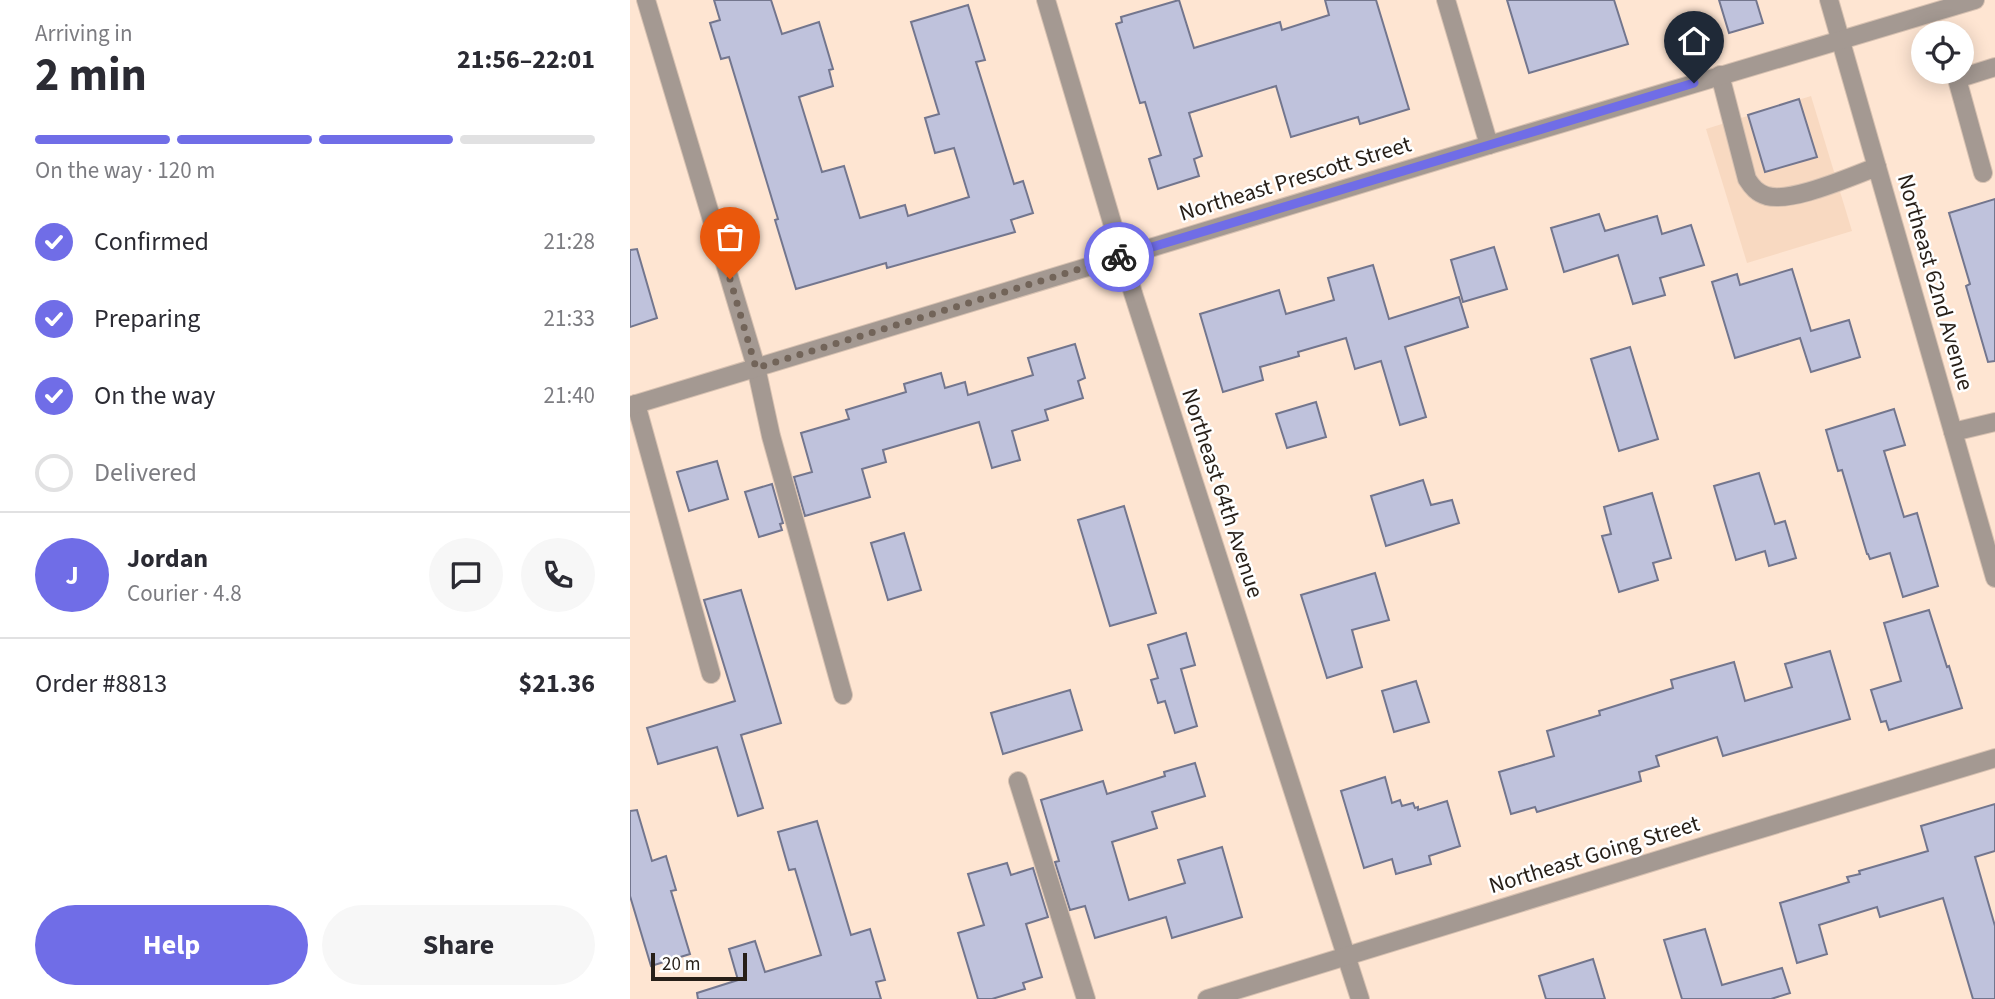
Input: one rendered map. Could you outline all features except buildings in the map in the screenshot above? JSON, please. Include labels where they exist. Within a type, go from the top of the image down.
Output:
[{"type":"street","points":[[646,0],[756,368],[771,436],[843,695]]},
{"type":"street","name":"Northeast 64th Avenue","points":[[1046,0],[1122,256],[1360,999]]},
{"type":"street","points":[[1446,0],[1489,145]]},
{"type":"street","name":"Northeast 62nd Avenue","points":[[1829,0],[1995,578]]},
{"type":"street","name":"Northeast Prescott Street","points":[[633,405],[1975,0]]},
{"type":"street","points":[[1983,173],[1957,79],[1995,67]]},
{"type":"street","points":[[1720,75],[1747,179],[1754,190],[1769,197],[1804,194],[1877,167]]},
{"type":"street","points":[[633,405],[711,674]]},
{"type":"street","points":[[1953,432],[1995,422]]},
{"type":"street","name":"Northeast Going Street","points":[[1207,999],[1995,758]]},
{"type":"street","points":[[1018,781],[1086,999]]},
{"type":"shaded area","points":[[1811,96],[1852,231],[1747,263],[1706,129]]},
{"type":"way so far","points":[[730,279],[756,368],[1119,257]]},
{"type":"route","points":[[1119,257],[1694,83]]}]
